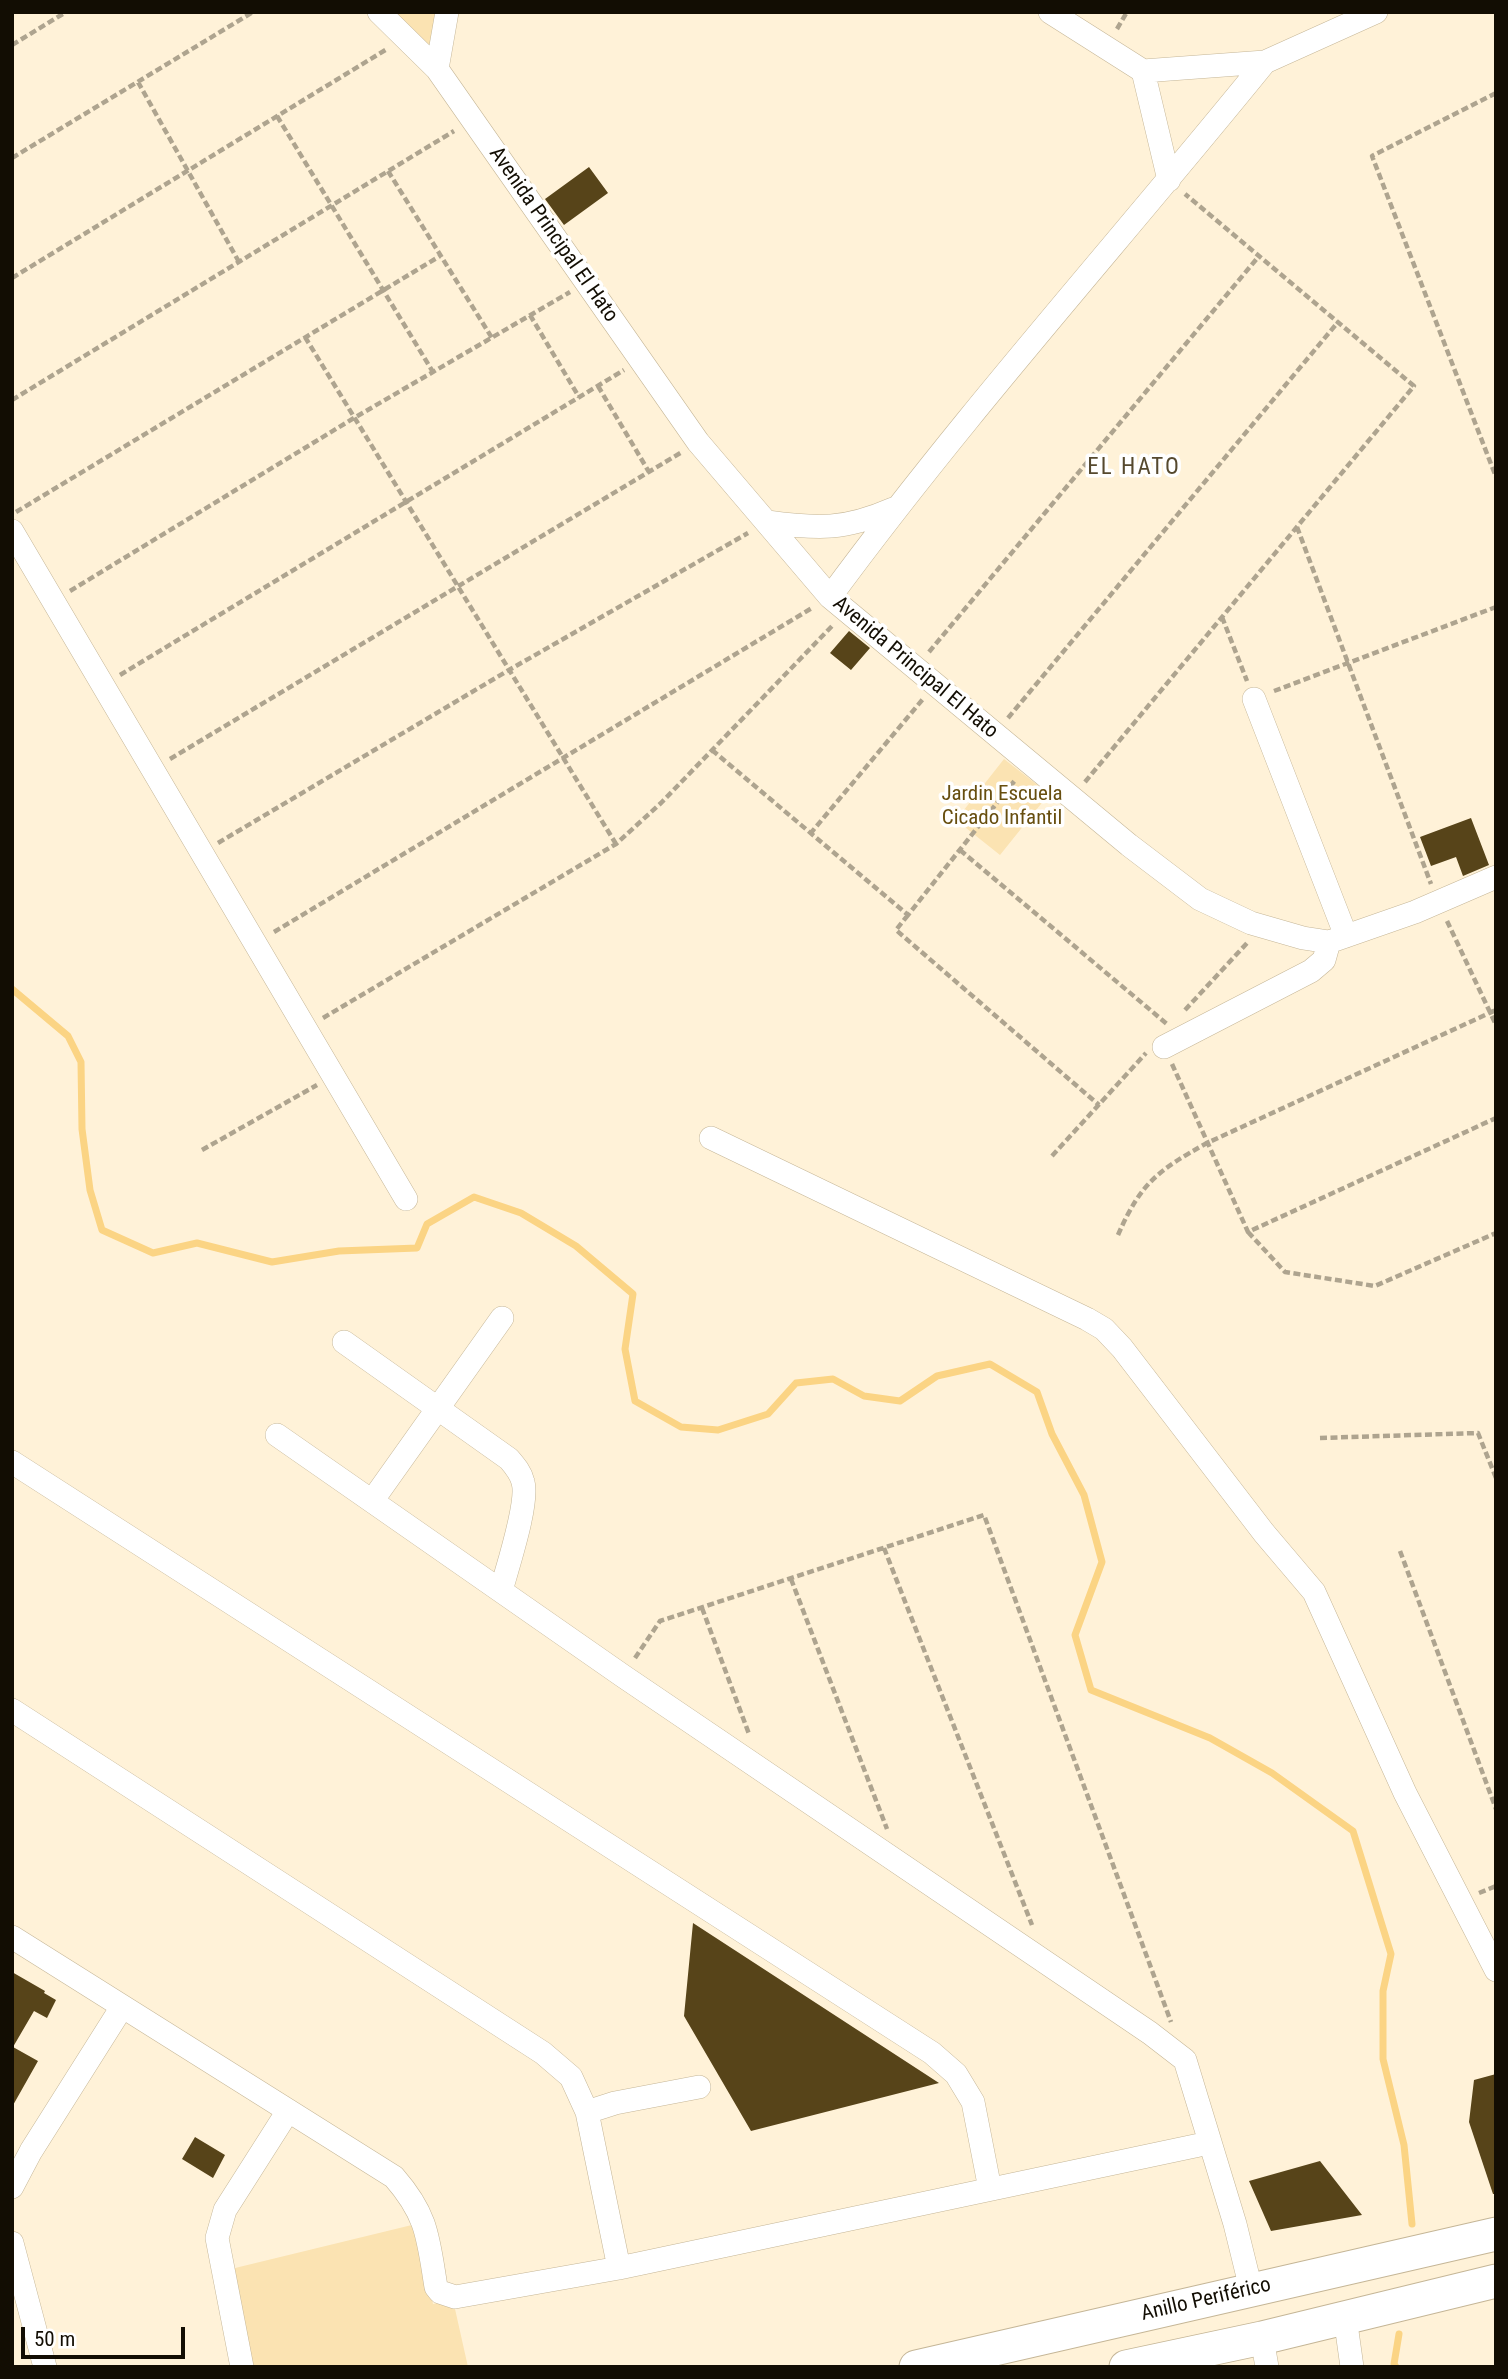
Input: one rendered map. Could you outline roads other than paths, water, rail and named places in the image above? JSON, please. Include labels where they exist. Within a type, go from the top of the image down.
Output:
[{"type":"highway","name":"Anillo Periférico","points":[[916,2367],[1496,2234]]},
{"type":"highway","points":[[1126,2367],[1264,2352],[1345,2317],[1496,2281]]},
{"type":"street","name":"Avenida Principal El Hato","points":[[379,12],[437,69],[698,442],[838,604],[1129,845],[1200,899],[1251,923],[1303,938],[1338,939]]},
{"type":"street","points":[[437,69],[447,12]]},
{"type":"street","points":[[1050,12],[1143,71],[1265,62],[1376,12]]},
{"type":"street","points":[[838,604],[896,508],[1265,62]]},
{"type":"street","points":[[1143,71],[1169,180]]},
{"type":"street","points":[[767,522],[802,527],[835,527],[866,521],[896,508]]},
{"type":"street","points":[[12,531],[405,1199]]},
{"type":"street","points":[[1254,698],[1338,939]]},
{"type":"street","points":[[1167,1037],[1311,971],[1324,960],[1338,939],[1496,877]]},
{"type":"street","points":[[711,1138],[1087,1319],[1104,1329],[1122,1348],[1264,1533],[1314,1592],[1405,1793],[1496,1970]]},
{"type":"street","points":[[372,1501],[502,1318]]},
{"type":"street","points":[[344,1342],[509,1459],[519,1471],[524,1485],[523,1505],[501,1591]]},
{"type":"street","points":[[277,1434],[623,1676],[1150,2033],[1185,2060],[1235,2224],[1251,2289]]},
{"type":"street","points":[[12,1462],[932,2053],[956,2074],[973,2102],[990,2189]]},
{"type":"street","points":[[12,1710],[543,2053],[571,2077],[587,2112],[619,2267]]},
{"type":"street","points":[[12,1937],[394,2178],[411,2198],[425,2226],[436,2287],[440,2292],[455,2297],[619,2267],[1209,2143]]},
{"type":"street","points":[[12,2187],[31,2151],[122,2007]]},
{"type":"street","points":[[587,2112],[615,2103],[699,2087]]},
{"type":"street","points":[[242,2367],[217,2238],[225,2210],[288,2111]]},
{"type":"street","points":[[12,2243],[44,2367]]},
{"type":"street","points":[[1345,2317],[1352,2367]]},
{"type":"waterway","points":[[12,989],[68,1036],[81,1062],[82,1129],[90,1190],[102,1230],[153,1253],[197,1243],[272,1262],[339,1251],[417,1248],[427,1224],[474,1197],[521,1213],[576,1246],[633,1294],[625,1349],[635,1401],[681,1427],[718,1430],[768,1414],[796,1383],[833,1379],[864,1396],[900,1401],[937,1376],[990,1364],[1037,1392],[1052,1434],[1084,1495],[1102,1562],[1075,1635],[1091,1690],[1210,1738],[1272,1773],[1353,1831],[1391,1954],[1383,1991],[1383,2059],[1404,2145],[1412,2224]]},
{"type":"waterway","points":[[1396,2367],[1394,2364],[1399,2334]]},
{"type":"district","name":"EL HATO","points":[[1134,468]]},
{"type":"park label","name":"Jardin Escuela Cicado Infantil","points":[[1002,807]]}]
